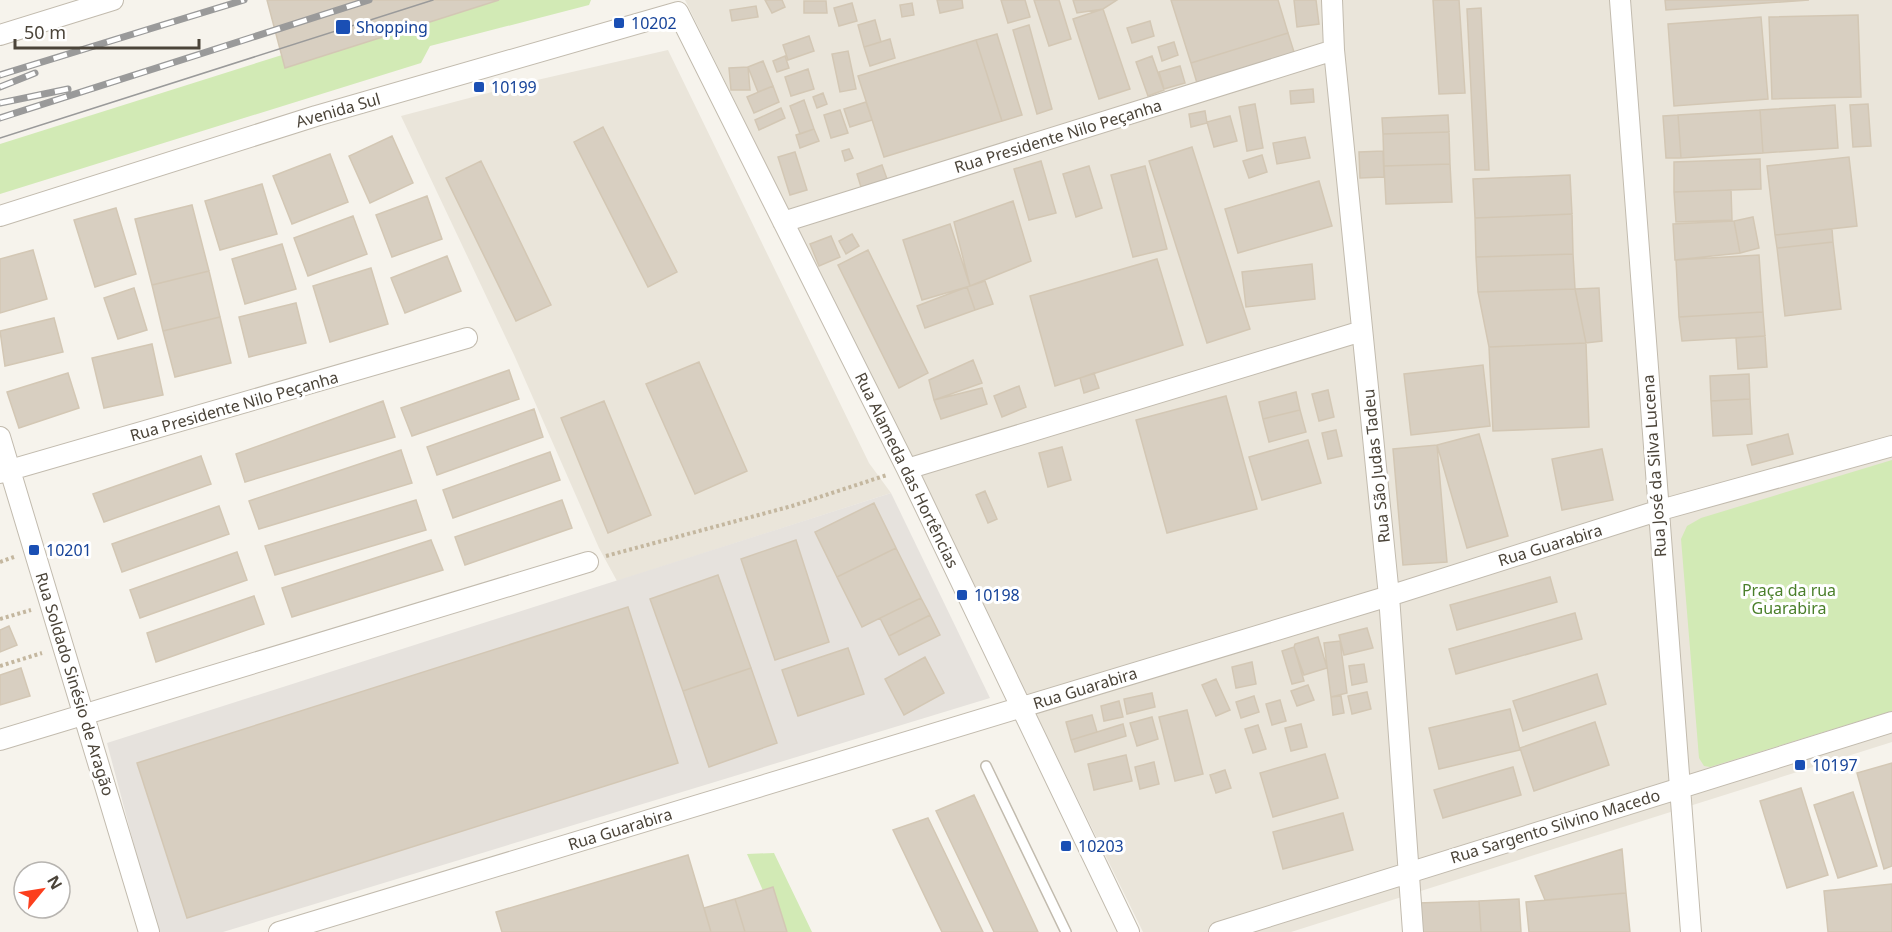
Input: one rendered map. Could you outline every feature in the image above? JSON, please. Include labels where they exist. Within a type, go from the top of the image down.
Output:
[{"type":"street","points":[[0,35],[87,4],[114,0]]},
{"type":"street","name":"Rua São Judas Tadeu","points":[[1332,0],[1334,50],[1389,596],[1413,932]]},
{"type":"street","name":"Rua José da Silva Lucena","points":[[1620,0],[1657,511],[1691,932]]},
{"type":"street","name":"Avenida Sul","points":[[0,216],[316,116],[678,12]]},
{"type":"street","name":"Rua Alameda das Hortências","points":[[678,12],[907,469],[1129,932]]},
{"type":"street","name":"Rua Presidente Nilo Peçanha","points":[[783,222],[1334,50]]},
{"type":"street","points":[[907,469],[1362,331]]},
{"type":"street","name":"Rua Presidente Nilo Peçanha","points":[[5,471],[467,338]]},
{"type":"street","name":"Rua Soldado Sinésio de Aragão","points":[[0,437],[5,471],[51,603],[149,932]]},
{"type":"street","name":"Rua Guarabira","points":[[279,932],[1389,596],[1657,511],[1892,446]]},
{"type":"street","points":[[0,740],[588,562]]},
{"type":"street","name":"Rua Sargento Silvino Macedo","points":[[1219,932],[1892,722]]},
{"type":"lane","points":[[986,766],[1066,932]]},
{"type":"path","points":[[588,562],[792,506],[907,469]]},
{"type":"path","points":[[0,619],[51,603]]},
{"type":"path","points":[[0,666],[63,647]]},
{"type":"shaded area","points":[[685,0],[1892,0],[1892,742],[1291,932],[1143,932]]},
{"type":"shaded area","points":[[668,50],[869,463],[891,493],[617,581],[599,548],[515,357],[401,116],[537,80]]},
{"type":"shaded area","points":[[891,493],[990,698],[223,932],[157,932],[107,743]]},
{"type":"green space","points":[[499,0],[591,0],[589,5],[430,46],[421,63],[0,194],[0,144],[282,55],[285,67]]},
{"type":"green space","name":"Praça da rua Guarabira","points":[[1892,460],[1892,711],[1710,767],[1704,766],[1699,758],[1681,539],[1687,526],[1701,518]]},
{"type":"green space","points":[[774,853],[812,932],[781,932],[747,854]]},
{"type":"building","name":"Shopping","points":[[267,0],[499,0],[285,68]]},
{"type":"building","points":[[765,0],[782,0],[785,7],[772,13]]},
{"type":"building","points":[[937,0],[962,0],[963,8],[940,13]]},
{"type":"building","points":[[1001,0],[1025,0],[1030,17],[1008,23]]},
{"type":"building","points":[[1034,0],[1059,0],[1071,39],[1049,46]]},
{"type":"building","points":[[1073,0],[1117,0],[1103,9],[1077,13]]},
{"type":"building","points":[[1171,0],[1278,0],[1288,33],[1191,63]]},
{"type":"building","points":[[1294,0],[1316,0],[1319,24],[1297,27]]},
{"type":"building","points":[[1433,0],[1459,0],[1465,93],[1439,94]]},
{"type":"building","points":[[1665,0],[1809,0],[1666,10]]},
{"type":"building","points":[[804,1],[826,1],[827,13],[804,13]]},
{"type":"building","points":[[852,3],[857,21],[839,26],[834,8]]},
{"type":"building","points":[[912,3],[914,15],[902,17],[900,5]]},
{"type":"building","points":[[756,6],[758,17],[732,21],[730,10]]},
{"type":"building","points":[[1481,8],[1489,170],[1475,170],[1467,9]]},
{"type":"building","points":[[1103,9],[1130,89],[1099,99],[1073,19]]},
{"type":"building","points":[[1858,15],[1861,97],[1772,99],[1769,17]]},
{"type":"building","points":[[1761,17],[1768,99],[1674,106],[1668,24]]},
{"type":"building","points":[[875,20],[881,42],[864,47],[858,25]]},
{"type":"building","points":[[1150,21],[1154,36],[1132,43],[1127,28]]},
{"type":"building","points":[[1029,25],[1052,109],[1037,114],[1013,30]]},
{"type":"building","points":[[1288,33],[1294,52],[1197,83],[1191,63]]},
{"type":"building","points":[[997,34],[1022,115],[1002,121],[976,40]]},
{"type":"building","points":[[809,36],[814,51],[788,60],[783,45]]},
{"type":"building","points":[[890,39],[895,58],[870,66],[864,47]]},
{"type":"building","points":[[976,40],[1002,121],[884,157],[858,76]]},
{"type":"building","points":[[1174,42],[1178,55],[1162,61],[1158,47]]},
{"type":"building","points":[[848,51],[856,89],[840,92],[832,54]]},
{"type":"building","points":[[785,56],[789,68],[777,72],[773,61]]},
{"type":"building","points":[[1152,56],[1164,90],[1148,96],[1136,62]]},
{"type":"building","points":[[763,61],[773,86],[758,92],[748,67]]},
{"type":"building","points":[[1180,66],[1185,83],[1164,89],[1159,72]]},
{"type":"building","points":[[748,67],[750,90],[731,90],[729,68]]},
{"type":"building","points":[[808,69],[814,89],[791,96],[785,77]]},
{"type":"building","points":[[773,86],[779,102],[754,113],[747,97]]},
{"type":"building","points":[[1313,89],[1314,102],[1291,104],[1290,91]]},
{"type":"building","points":[[823,93],[827,104],[817,108],[813,97]]},
{"type":"building","points":[[804,100],[814,129],[800,134],[790,106]]},
{"type":"building","points":[[866,102],[872,120],[850,127],[844,109]]},
{"type":"building","points":[[1255,104],[1263,148],[1247,151],[1239,107]]},
{"type":"building","points":[[1868,104],[1871,146],[1853,147],[1850,105]]},
{"type":"building","points":[[1835,105],[1838,148],[1763,153],[1760,110]]},
{"type":"building","points":[[781,108],[785,118],[759,130],[755,120]]},
{"type":"building","points":[[840,110],[848,133],[831,138],[824,115]]},
{"type":"building","points":[[1760,110],[1763,153],[1681,158],[1678,115]]},
{"type":"building","points":[[1205,111],[1207,123],[1191,127],[1189,114]]},
{"type":"building","points":[[1448,115],[1449,132],[1383,134],[1382,118]]},
{"type":"building","points":[[1678,115],[1681,158],[1666,158],[1663,116]]},
{"type":"building","points":[[1230,116],[1237,141],[1214,147],[1207,122]]},
{"type":"building","points":[[603,127],[677,272],[648,287],[574,142]]},
{"type":"building","points":[[814,129],[819,141],[800,148],[796,135]]},
{"type":"building","points":[[1449,132],[1450,164],[1384,166],[1383,134]]},
{"type":"building","points":[[392,136],[413,183],[370,203],[349,156]]},
{"type":"building","points":[[1305,137],[1310,158],[1277,164],[1273,143]]},
{"type":"building","points":[[1192,147],[1250,329],[1207,343],[1149,161]]},
{"type":"building","points":[[849,149],[853,158],[845,161],[842,151]]},
{"type":"building","points":[[1383,151],[1384,177],[1360,178],[1359,152]]},
{"type":"building","points":[[795,152],[807,190],[790,195],[778,157]]},
{"type":"building","points":[[330,154],[348,202],[292,224],[273,176]]},
{"type":"building","points":[[1262,155],[1267,172],[1249,178],[1243,161]]},
{"type":"building","points":[[1849,157],[1857,226],[1775,235],[1767,166]]},
{"type":"building","points":[[1760,159],[1761,189],[1674,192],[1674,162]]},
{"type":"building","points":[[481,161],[551,305],[516,321],[446,178]]},
{"type":"building","points":[[1041,161],[1056,213],[1029,220],[1014,169]]},
{"type":"building","points":[[1450,164],[1452,202],[1386,204],[1384,166]]},
{"type":"building","points":[[882,165],[887,179],[861,187],[857,174]]},
{"type":"building","points":[[1089,166],[1102,208],[1076,217],[1063,174]]},
{"type":"building","points":[[1145,166],[1167,249],[1133,257],[1111,175]]},
{"type":"building","points":[[1570,175],[1572,214],[1475,218],[1473,179]]},
{"type":"building","points":[[1319,181],[1332,226],[1238,253],[1225,209]]},
{"type":"building","points":[[262,184],[277,234],[220,250],[205,201]]},
{"type":"building","points":[[1731,190],[1732,220],[1676,222],[1674,192]]},
{"type":"building","points":[[427,196],[442,239],[392,257],[376,215]]},
{"type":"building","points":[[1013,201],[1031,261],[970,286],[954,222]]},
{"type":"building","points":[[192,205],[209,271],[152,285],[135,219]]},
{"type":"building","points":[[116,208],[136,274],[95,287],[74,220]]},
{"type":"building","points":[[1572,214],[1573,254],[1476,257],[1475,218]]},
{"type":"building","points":[[353,216],[367,254],[308,276],[294,238]]},
{"type":"building","points":[[1753,217],[1759,248],[1740,253],[1734,221]]},
{"type":"building","points":[[1734,221],[1740,253],[1675,260],[1673,224]]},
{"type":"building","points":[[950,224],[970,286],[922,300],[903,240]]},
{"type":"building","points":[[1832,229],[1833,242],[1777,248],[1775,235]]},
{"type":"building","points":[[852,234],[859,246],[846,254],[839,241]]},
{"type":"building","points":[[831,236],[840,257],[819,266],[810,244]]},
{"type":"building","points":[[1833,242],[1841,309],[1785,316],[1777,248]]},
{"type":"building","points":[[282,244],[296,289],[245,304],[232,259]]},
{"type":"building","points":[[33,250],[47,299],[0,313],[0,259]]},
{"type":"building","points":[[868,250],[928,373],[899,388],[838,265]]},
{"type":"building","points":[[1573,254],[1575,289],[1478,292],[1476,257]]},
{"type":"building","points":[[1759,255],[1763,312],[1679,317],[1676,260]]},
{"type":"building","points":[[447,256],[461,291],[405,313],[391,278]]},
{"type":"building","points":[[1157,259],[1183,345],[1055,386],[1030,296]]},
{"type":"building","points":[[1312,264],[1315,299],[1246,307],[1242,272]]},
{"type":"building","points":[[371,268],[388,324],[330,342],[313,286]]},
{"type":"building","points":[[209,271],[220,317],[163,331],[152,285]]},
{"type":"building","points":[[985,281],[993,304],[975,310],[967,287]]},
{"type":"building","points":[[967,287],[975,310],[925,328],[917,306]]},
{"type":"building","points":[[134,288],[147,330],[118,339],[104,298]]},
{"type":"building","points":[[1599,288],[1602,341],[1586,343],[1575,289]]},
{"type":"building","points":[[1575,289],[1586,343],[1489,347],[1478,292]]},
{"type":"building","points":[[296,303],[306,343],[249,357],[239,317]]},
{"type":"building","points":[[1763,312],[1765,336],[1682,341],[1679,317]]},
{"type":"building","points":[[220,317],[231,363],[175,377],[163,331]]},
{"type":"building","points":[[54,318],[63,352],[5,366],[0,331]]},
{"type":"building","points":[[1765,336],[1767,367],[1738,369],[1736,338]]},
{"type":"building","points":[[1586,343],[1589,427],[1493,431],[1489,347]]},
{"type":"building","points":[[152,344],[163,395],[104,408],[92,358]]},
{"type":"building","points":[[973,360],[982,383],[934,400],[929,380]]},
{"type":"building","points":[[699,362],[747,471],[695,494],[646,384]]},
{"type":"building","points":[[1483,365],[1490,426],[1411,435],[1404,374]]},
{"type":"building","points":[[509,370],[519,399],[412,436],[401,408]]},
{"type":"building","points":[[68,373],[79,408],[19,428],[7,392]]},
{"type":"building","points":[[1094,373],[1099,388],[1084,393],[1080,378]]},
{"type":"building","points":[[1749,374],[1750,399],[1711,401],[1710,376]]},
{"type":"building","points":[[1019,386],[1026,407],[1002,417],[994,396]]},
{"type":"building","points":[[982,388],[987,404],[941,419],[934,400]]},
{"type":"building","points":[[1328,390],[1334,417],[1319,421],[1312,394]]},
{"type":"building","points":[[1296,392],[1300,410],[1263,419],[1259,402]]},
{"type":"building","points":[[1226,396],[1257,509],[1167,533],[1136,420]]},
{"type":"building","points":[[1750,399],[1752,434],[1713,436],[1711,401]]},
{"type":"building","points":[[383,401],[395,437],[245,482],[236,454]]},
{"type":"building","points":[[604,401],[651,515],[608,533],[561,418]]},
{"type":"building","points":[[534,409],[543,437],[437,475],[427,447]]},
{"type":"building","points":[[1300,410],[1306,432],[1269,442],[1263,419]]},
{"type":"building","points":[[1336,430],[1342,456],[1328,459],[1322,433]]},
{"type":"building","points":[[1479,434],[1508,536],[1467,548],[1437,445]]},
{"type":"building","points":[[1788,434],[1793,454],[1752,465],[1747,445]]},
{"type":"building","points":[[1308,440],[1321,483],[1262,500],[1249,457]]},
{"type":"building","points":[[1437,445],[1447,562],[1403,565],[1393,449]]},
{"type":"building","points":[[1062,447],[1071,480],[1048,487],[1039,453]]},
{"type":"building","points":[[1602,449],[1613,500],[1562,510],[1552,459]]},
{"type":"building","points":[[401,450],[412,483],[259,529],[249,501]]},
{"type":"building","points":[[550,452],[560,480],[453,518],[443,490]]},
{"type":"building","points":[[201,456],[211,484],[104,522],[93,494]]},
{"type":"building","points":[[985,491],[997,519],[988,523],[976,495]]},
{"type":"building","points":[[416,500],[426,530],[275,575],[265,546]]},
{"type":"building","points":[[562,500],[572,528],[465,565],[455,537]]},
{"type":"building","points":[[874,503],[896,548],[837,577],[815,532]]},
{"type":"building","points":[[219,506],[229,534],[122,572],[112,544]]},
{"type":"building","points":[[431,540],[443,570],[292,617],[282,588]]},
{"type":"building","points":[[796,540],[829,642],[775,660],[741,559]]},
{"type":"building","points":[[896,548],[921,598],[862,627],[837,577]]},
{"type":"building","points":[[237,552],[247,580],[140,618],[130,590]]},
{"type":"building","points":[[718,575],[751,668],[683,691],[650,599]]},
{"type":"building","points":[[1550,577],[1557,602],[1457,630],[1450,605]]},
{"type":"building","points":[[254,596],[264,624],[156,662],[147,633]]},
{"type":"building","points":[[921,598],[930,615],[889,636],[880,618]]},
{"type":"building","points":[[628,607],[678,763],[187,918],[137,763]]},
{"type":"building","points":[[1575,613],[1582,639],[1456,674],[1449,649]]},
{"type":"building","points":[[930,615],[940,635],[899,655],[889,636]]},
{"type":"building","points":[[9,626],[17,645],[0,652],[0,630]]},
{"type":"building","points":[[1367,628],[1373,648],[1344,655],[1339,635]]},
{"type":"building","points":[[1318,637],[1327,668],[1304,675],[1295,644]]},
{"type":"building","points":[[1340,641],[1347,693],[1331,697],[1324,643]]},
{"type":"building","points":[[1294,647],[1304,681],[1292,684],[1282,651]]},
{"type":"building","points":[[848,648],[864,694],[798,716],[782,670]]},
{"type":"building","points":[[925,657],[944,693],[904,715],[885,679]]},
{"type":"building","points":[[1252,662],[1256,684],[1236,688],[1232,667]]},
{"type":"building","points":[[1364,664],[1367,682],[1352,685],[1349,666]]},
{"type":"building","points":[[21,668],[30,696],[0,705],[0,675]]},
{"type":"building","points":[[751,668],[777,743],[709,767],[683,691]]},
{"type":"building","points":[[1597,674],[1606,704],[1523,731],[1513,701]]},
{"type":"building","points":[[1216,679],[1230,710],[1216,716],[1202,685]]},
{"type":"building","points":[[1308,685],[1314,700],[1297,706],[1291,691]]},
{"type":"building","points":[[1367,692],[1371,709],[1352,714],[1348,696]]},
{"type":"building","points":[[1152,693],[1155,707],[1127,714],[1124,699]]},
{"type":"building","points":[[1254,696],[1259,712],[1241,718],[1236,702]]},
{"type":"building","points":[[1341,696],[1344,713],[1333,715],[1331,697]]},
{"type":"building","points":[[1280,700],[1286,721],[1272,725],[1266,704]]},
{"type":"building","points":[[1119,701],[1123,717],[1104,721],[1101,706]]},
{"type":"building","points":[[1510,709],[1520,750],[1439,769],[1429,728]]},
{"type":"building","points":[[1187,710],[1203,774],[1175,781],[1159,717]]},
{"type":"building","points":[[1092,715],[1097,732],[1071,740],[1066,722]]},
{"type":"building","points":[[1152,717],[1158,739],[1137,746],[1130,723]]},
{"type":"building","points":[[1595,722],[1609,765],[1534,791],[1520,748]]},
{"type":"building","points":[[1123,724],[1126,736],[1075,752],[1071,740]]},
{"type":"building","points":[[1301,724],[1307,747],[1291,751],[1285,728]]},
{"type":"building","points":[[1258,725],[1266,749],[1253,753],[1245,729]]},
{"type":"building","points":[[1325,754],[1338,798],[1273,817],[1260,773]]},
{"type":"building","points":[[1126,755],[1132,781],[1094,790],[1088,764]]},
{"type":"building","points":[[1154,762],[1159,784],[1140,789],[1135,767]]},
{"type":"building","points":[[1892,763],[1892,866],[1884,869],[1857,773]]},
{"type":"building","points":[[1513,767],[1521,795],[1443,818],[1434,790]]},
{"type":"building","points":[[1225,770],[1231,788],[1216,793],[1210,775]]},
{"type":"building","points":[[1801,788],[1828,875],[1787,888],[1760,801]]},
{"type":"building","points":[[1853,792],[1877,866],[1838,878],[1814,805]]},
{"type":"building","points":[[974,795],[1038,932],[994,932],[936,811]]},
{"type":"building","points":[[1343,813],[1353,850],[1283,869],[1273,832]]},
{"type":"building","points":[[928,818],[983,932],[942,932],[893,830]]},
{"type":"building","points":[[1622,849],[1626,893],[1545,900],[1535,876]]},
{"type":"building","points":[[688,855],[711,932],[502,932],[496,912]]},
{"type":"building","points":[[1892,884],[1892,932],[1828,932],[1824,891]]},
{"type":"building","points":[[773,887],[787,932],[745,932],[735,899]]},
{"type":"building","points":[[1626,893],[1630,932],[1529,932],[1526,902]]},
{"type":"building","points":[[735,899],[745,932],[711,932],[704,908]]},
{"type":"building","points":[[1519,899],[1521,932],[1481,932],[1479,901]]},
{"type":"building","points":[[1479,901],[1481,932],[1419,932],[1418,903]]},
{"type":"tram line","points":[[0,138],[433,0]]},
{"type":"railway","points":[[0,75],[244,0]]},
{"type":"railway","points":[[0,118],[369,0]]},
{"type":"railway","points":[[0,87],[35,73]]},
{"type":"railway","points":[[0,103],[68,89]]},
{"type":"place","name":"10202","points":[[619,23]]},
{"type":"place","name":"Shopping","points":[[343,27]]},
{"type":"place","name":"10199","points":[[479,87]]},
{"type":"place","name":"10201","points":[[34,550]]},
{"type":"place","name":"10198","points":[[962,595]]},
{"type":"place","name":"10197","points":[[1800,765]]},
{"type":"place","name":"10203","points":[[1066,846]]}]
